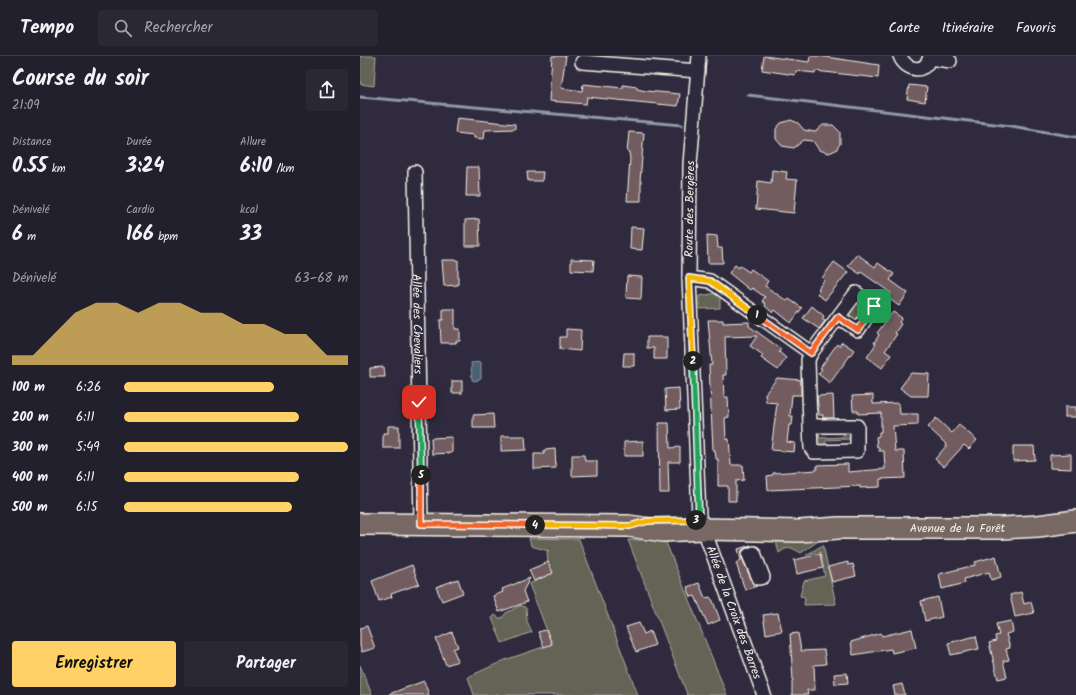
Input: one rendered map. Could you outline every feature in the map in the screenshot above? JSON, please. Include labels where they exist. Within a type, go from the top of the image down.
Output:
[{"type":"main road","name":"Avenue de la Forêt","points":[[360,524],[630,526],[663,531],[701,525],[794,522],[838,528],[1002,528],[1038,526],[1076,521]]},
{"type":"street","name":"Route des Bergères","points":[[699,56],[691,158],[689,278],[701,525]]},
{"type":"street","points":[[900,56],[907,67],[913,69],[920,68],[925,65],[930,57],[950,61]]},
{"type":"street","points":[[582,62],[620,60],[698,71]]},
{"type":"street","name":"Allée des Chevaliers","points":[[415,172],[421,524]]},
{"type":"street","points":[[689,278],[710,281],[811,353]]},
{"type":"street","points":[[810,426],[808,360],[811,353],[838,317]]},
{"type":"street","name":"Allée de la Croix des Barres","points":[[701,525],[724,581],[764,695]]},
{"type":"green space","points":[[360,56],[376,56],[374,86],[360,84]]},
{"type":"green space","points":[[718,293],[720,295],[720,308],[699,309],[699,296]]},
{"type":"green space","points":[[856,299],[867,305],[858,323],[847,316]]},
{"type":"green space","points":[[850,430],[852,435],[851,446],[848,445],[851,439],[827,440],[823,447],[814,445],[814,434],[816,432],[821,432],[819,438],[843,437]]},
{"type":"green space","points":[[529,538],[579,539],[638,695],[474,695],[468,677],[505,660],[552,644],[529,584],[553,573],[548,562],[547,552],[549,551],[531,546]]},
{"type":"green space","points":[[628,540],[665,540],[727,695],[686,695],[687,694]]},
{"type":"green space","points":[[776,541],[818,541],[801,553],[792,548],[785,549],[779,553]]},
{"type":"green space","points":[[823,545],[836,604],[804,605],[805,597],[800,596],[804,581],[825,576],[820,552],[806,555]]},
{"type":"green space","points":[[521,605],[526,608],[527,621],[532,632],[502,643],[492,618],[495,615],[502,618],[506,613]]},
{"type":"green space","points":[[360,665],[372,695],[360,695]]},
{"type":"water","points":[[481,362],[481,379],[475,381],[472,380],[471,363]]},
{"type":"building","points":[[552,56],[566,56],[561,88],[582,91],[583,84],[623,88],[623,85],[637,87],[637,89],[646,91],[680,94],[678,106],[587,97],[586,104],[549,101]]},
{"type":"building","points":[[764,56],[809,62],[810,56],[819,56],[879,65],[878,78],[815,71],[815,73],[796,71],[795,75],[762,70]]},
{"type":"building","points":[[909,85],[927,87],[925,102],[907,99]]},
{"type":"building","points":[[457,118],[515,124],[515,129],[485,130],[484,139],[474,138],[474,135],[455,133]]},
{"type":"building","points":[[791,120],[798,123],[804,130],[815,132],[823,125],[833,125],[840,132],[840,144],[836,150],[829,153],[819,150],[813,141],[804,140],[794,148],[782,146],[776,139],[776,129],[781,123]]},
{"type":"building","points":[[629,132],[644,133],[640,181],[641,201],[627,201],[630,159],[629,152],[627,152]]},
{"type":"building","points":[[467,167],[479,167],[480,196],[466,196]]},
{"type":"building","points":[[772,170],[787,172],[786,179],[797,180],[794,213],[756,209],[758,181],[771,183]]},
{"type":"building","points":[[527,172],[543,172],[542,181],[528,181]]},
{"type":"building","points":[[479,219],[480,246],[465,246],[465,220]]},
{"type":"building","points":[[631,227],[644,228],[642,250],[630,249]]},
{"type":"building","points":[[707,235],[717,236],[718,248],[722,248],[723,263],[708,263]]},
{"type":"building","points":[[857,254],[875,267],[878,263],[894,274],[890,280],[908,293],[899,306],[888,298],[891,293],[861,272],[860,274],[848,266]]},
{"type":"building","points":[[571,259],[594,260],[593,271],[571,270]]},
{"type":"building","points":[[442,260],[458,260],[458,285],[444,286]]},
{"type":"building","points":[[834,262],[848,272],[825,300],[817,294],[820,290],[818,289],[824,280],[822,278]]},
{"type":"building","points":[[735,265],[739,268],[740,266],[749,272],[751,269],[768,281],[765,286],[787,301],[789,299],[802,308],[791,323],[775,310],[773,313],[765,306],[766,304],[762,301],[765,297],[752,288],[750,290],[729,273]]},
{"type":"building","points":[[627,276],[642,277],[641,299],[626,298]]},
{"type":"building","points":[[812,306],[824,316],[822,319],[825,321],[819,329],[803,318]]},
{"type":"building","points":[[443,309],[455,309],[455,329],[460,329],[460,341],[456,341],[456,343],[441,343],[440,320],[443,320]]},
{"type":"building","points":[[893,312],[902,318],[899,322],[901,324],[895,333],[897,334],[885,351],[891,355],[882,368],[867,357],[876,344],[874,343],[879,335],[877,333]]},
{"type":"building","points":[[708,320],[723,320],[723,323],[749,322],[749,326],[781,349],[779,352],[786,358],[778,370],[761,358],[763,355],[750,346],[757,336],[725,337],[726,375],[723,375],[724,397],[728,397],[729,417],[725,418],[726,439],[729,439],[731,465],[743,465],[744,480],[736,481],[736,501],[728,501],[728,486],[718,486],[718,459],[716,459],[715,450],[713,450],[709,365],[712,365]]},
{"type":"building","points":[[566,329],[581,330],[580,351],[560,349],[560,337],[566,337]]},
{"type":"building","points":[[647,337],[667,337],[667,359],[654,359],[654,348],[647,348]]},
{"type":"building","points":[[842,342],[854,350],[830,383],[818,374],[822,369],[820,368],[837,344],[839,346]]},
{"type":"building","points":[[624,353],[634,353],[634,366],[623,366]]},
{"type":"building","points":[[384,367],[385,377],[370,377],[370,368]]},
{"type":"building","points":[[911,373],[929,374],[928,396],[911,396],[900,388]]},
{"type":"building","points":[[777,378],[801,380],[801,395],[792,395],[790,416],[793,416],[792,425],[789,425],[787,442],[795,443],[794,452],[771,450],[777,403],[766,402],[765,394]]},
{"type":"building","points":[[452,381],[462,381],[462,393],[452,393]]},
{"type":"building","points":[[679,388],[680,409],[666,410],[665,389]]},
{"type":"building","points":[[833,395],[834,418],[823,418],[823,415],[819,415],[817,396]]},
{"type":"building","points":[[873,395],[873,404],[899,403],[900,414],[918,414],[918,425],[893,426],[895,451],[904,451],[905,478],[880,479],[880,487],[860,488],[860,486],[768,490],[767,476],[773,475],[773,473],[817,470],[817,465],[848,464],[848,472],[885,469],[884,451],[879,451],[876,437],[879,436],[879,432],[881,432],[881,413],[858,414],[858,411],[853,411],[852,396]]},
{"type":"building","points":[[1065,407],[1076,407],[1076,417],[1065,417]]},
{"type":"building","points":[[493,414],[494,428],[473,428],[473,415]]},
{"type":"building","points":[[936,418],[952,433],[959,425],[977,440],[969,449],[964,445],[944,467],[935,459],[947,445],[928,427]]},
{"type":"building","points":[[659,423],[669,423],[670,448],[680,447],[680,462],[668,462],[669,493],[660,493]]},
{"type":"building","points":[[388,426],[399,426],[399,448],[383,448],[383,433],[388,433]]},
{"type":"building","points":[[501,436],[525,436],[526,450],[501,451]]},
{"type":"building","points":[[452,437],[452,453],[432,454],[431,438]]},
{"type":"building","points":[[643,441],[643,456],[624,456],[624,442]]},
{"type":"building","points":[[1013,446],[1034,446],[1035,460],[1013,461]]},
{"type":"building","points":[[555,449],[556,468],[534,469],[534,454],[544,454],[544,450]]},
{"type":"building","points":[[1071,454],[1071,469],[1050,468],[1050,455]]},
{"type":"building","points":[[572,455],[584,455],[585,461],[597,461],[597,475],[572,476]]},
{"type":"building","points":[[751,545],[742,550],[742,558],[752,581],[757,586],[745,590],[736,563],[741,560],[738,549]]},
{"type":"building","points":[[820,554],[823,568],[797,574],[794,560]]},
{"type":"building","points":[[996,556],[1001,577],[991,580],[989,572],[964,579],[965,583],[942,589],[939,574],[975,565],[975,562]]},
{"type":"building","points":[[548,562],[553,573],[534,581],[529,570]]},
{"type":"building","points":[[848,562],[848,565],[853,564],[856,576],[832,582],[828,567]]},
{"type":"building","points":[[412,565],[419,584],[391,594],[392,597],[379,601],[372,581]]},
{"type":"building","points":[[530,578],[523,591],[527,602],[499,612],[493,596],[503,592],[502,589]]},
{"type":"building","points":[[458,579],[463,593],[442,601],[436,587]]},
{"type":"building","points":[[699,583],[705,598],[710,597],[713,601],[720,620],[708,625],[695,596],[691,597],[687,587]]},
{"type":"building","points":[[1021,592],[1024,604],[1031,602],[1034,613],[1015,617],[1010,595]]},
{"type":"building","points":[[938,597],[942,617],[925,621],[921,601]]},
{"type":"building","points":[[778,613],[782,631],[766,634],[763,615]]},
{"type":"building","points":[[1011,621],[1013,632],[1006,634],[1010,648],[1006,649],[1009,660],[1003,661],[1007,677],[998,679],[989,643],[996,641],[995,636],[999,635],[996,624]]},
{"type":"building","points":[[639,623],[644,634],[650,631],[655,645],[636,652],[626,627]]},
{"type":"building","points":[[367,626],[375,648],[362,652],[360,646],[360,628]]},
{"type":"building","points":[[912,629],[916,648],[892,653],[891,649],[853,655],[851,642],[881,633],[882,636]]},
{"type":"building","points":[[546,630],[552,644],[544,647],[538,632]]},
{"type":"building","points":[[452,632],[458,647],[453,649],[458,661],[446,665],[436,639]]},
{"type":"building","points":[[798,633],[801,651],[824,650],[826,664],[814,665],[815,690],[807,690],[808,695],[792,695],[793,680],[790,634]]},
{"type":"building","points":[[976,636],[979,649],[951,655],[948,643]]},
{"type":"building","points":[[847,673],[848,683],[835,684],[834,674]]},
{"type":"building","points":[[424,681],[429,695],[389,695],[389,694]]},
{"type":"building","points":[[902,684],[905,695],[895,695],[893,686]]},
{"type":"waterway","points":[[748,95],[1011,126],[1076,137]]},
{"type":"waterway","points":[[360,97],[682,125]]},
{"type":"route","points":[[419,402],[421,524],[630,526],[637,522],[648,521],[699,520],[689,278],[710,281],[811,353],[838,317],[858,330],[874,306]]}]
